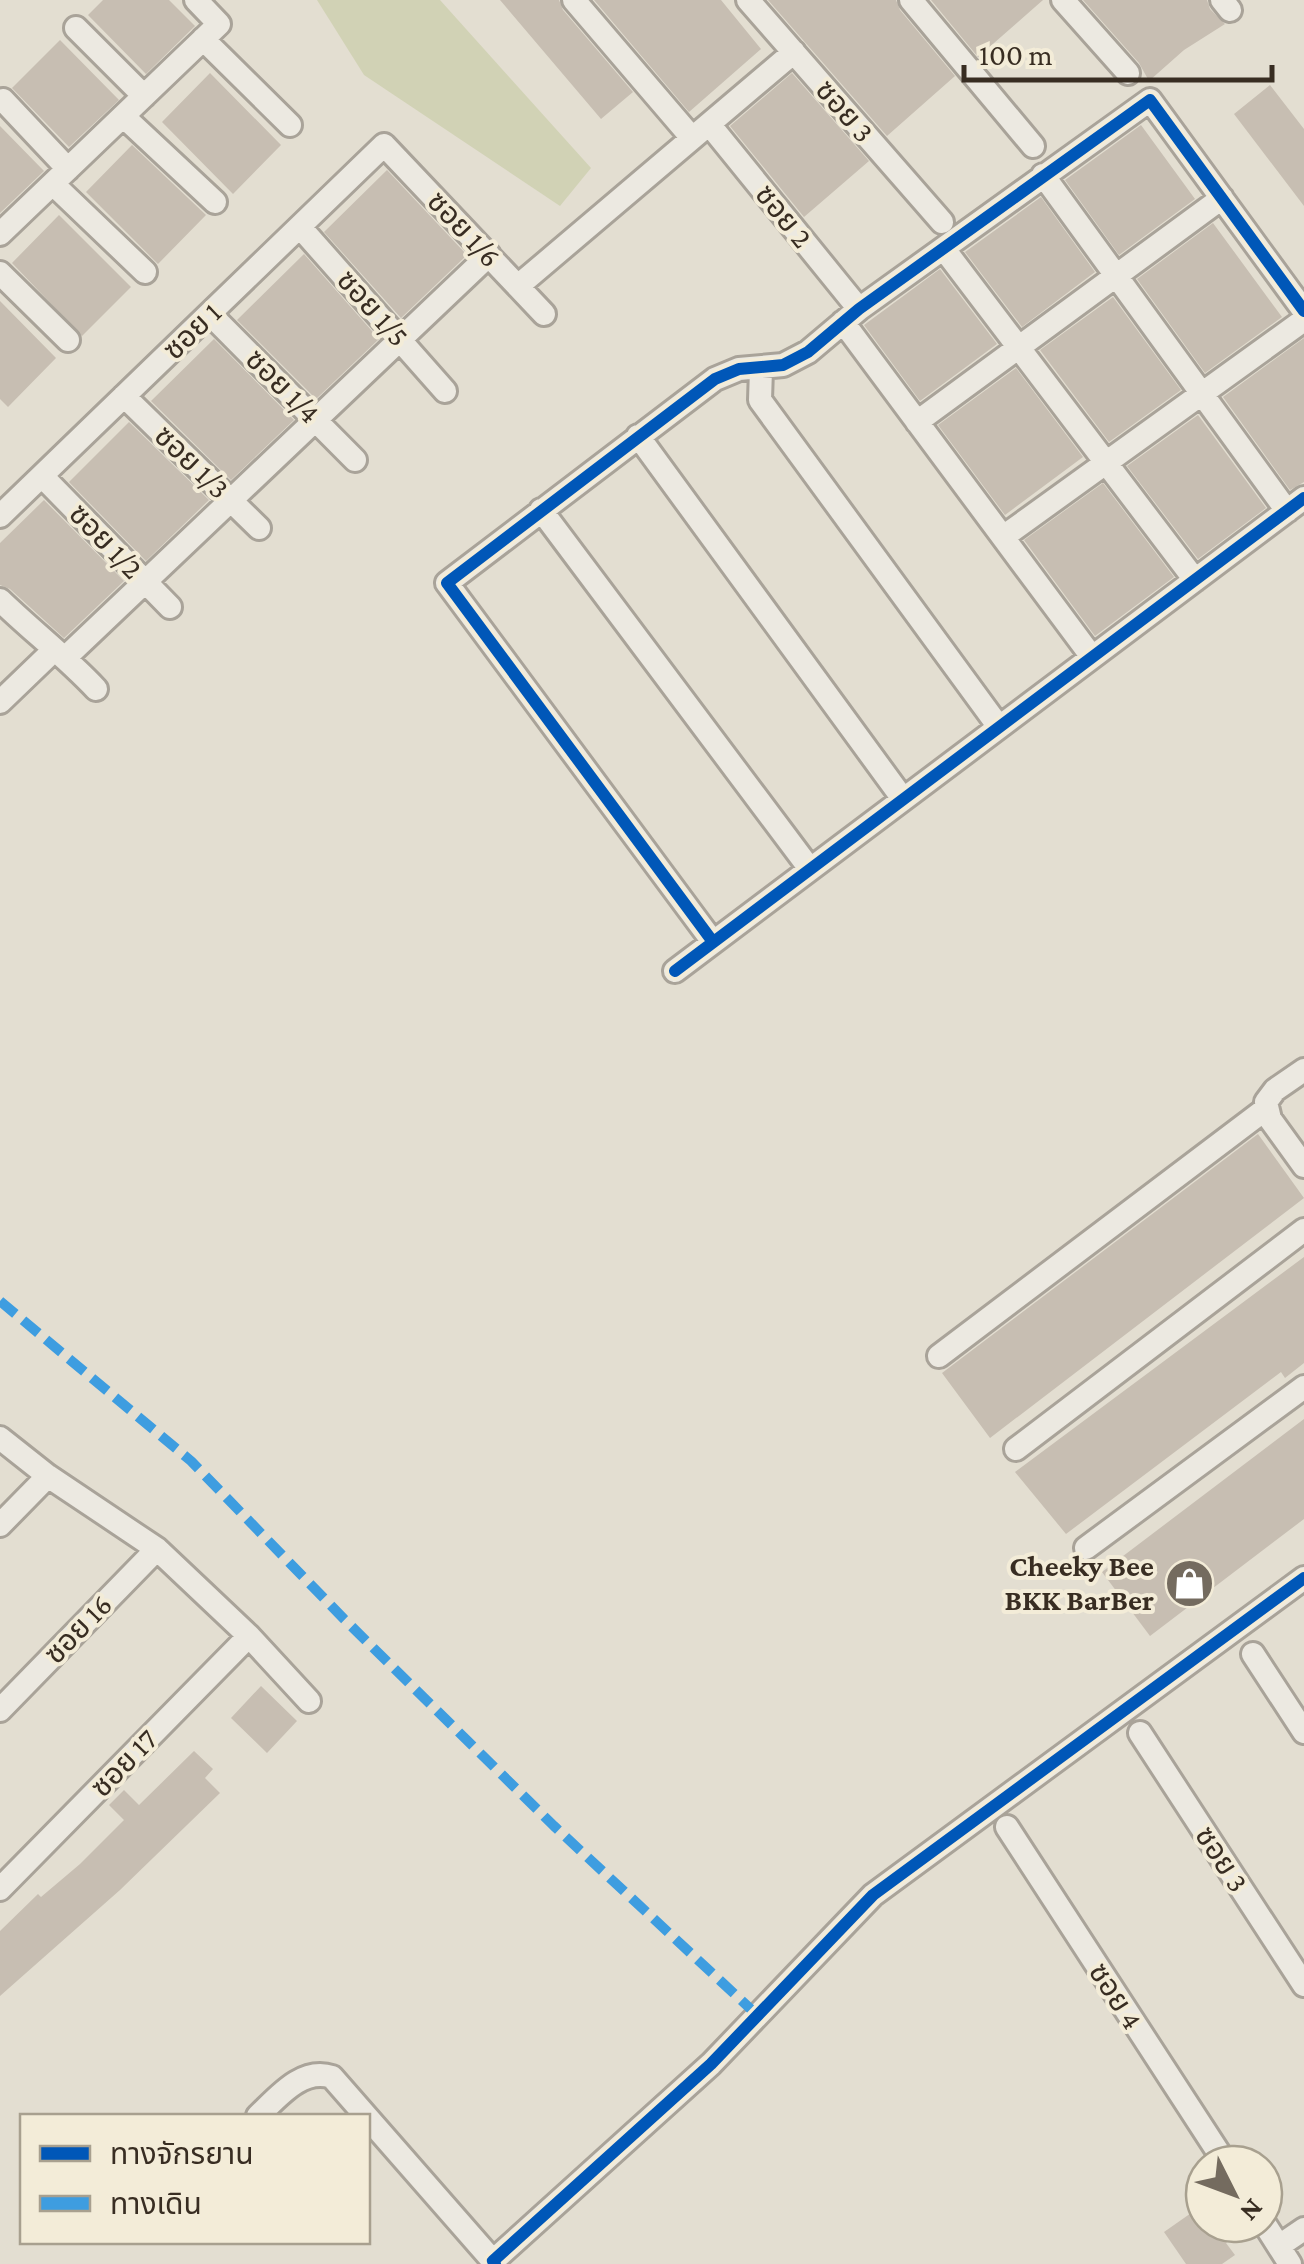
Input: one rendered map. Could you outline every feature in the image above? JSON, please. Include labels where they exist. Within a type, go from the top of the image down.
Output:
[{"type":"street","points":[[0,234],[219,24],[196,0]]},
{"type":"street","points":[[574,0],[700,131]]},
{"type":"street","name":"ซอย 3","points":[[748,0],[942,222]]},
{"type":"street","points":[[911,0],[1033,146]]},
{"type":"street","points":[[1063,0],[1128,73]]},
{"type":"street","points":[[76,28],[144,96]]},
{"type":"street","points":[[203,39],[290,126]]},
{"type":"street","points":[[518,286],[794,52]]},
{"type":"street","points":[[3,100],[60,176],[145,272]]},
{"type":"street","points":[[713,942],[447,583],[715,379],[739,369],[783,366],[808,352],[1042,175],[1150,100],[1304,311]]},
{"type":"street","points":[[123,116],[214,202]]},
{"type":"street","name":"ซอย 2","points":[[700,131],[851,316],[917,422],[1092,657]]},
{"type":"street","name":"ซอย 1/6","points":[[384,145],[544,314]]},
{"type":"street","name":"ซอย 1","points":[[0,516],[384,145]]},
{"type":"street","points":[[674,971],[1295,504],[1202,394],[1042,175]]},
{"type":"street","points":[[917,422],[1222,198]]},
{"type":"street","name":"ซอย 1/5","points":[[300,226],[445,391]]},
{"type":"street","points":[[944,249],[1195,580]]},
{"type":"street","points":[[0,702],[145,581],[489,255]]},
{"type":"street","points":[[0,273],[68,340]]},
{"type":"street","name":"ซอย 1/4","points":[[210,314],[354,460]]},
{"type":"street","points":[[1003,538],[1304,320]]},
{"type":"street","points":[[760,368],[760,400],[999,727]]},
{"type":"street","name":"ซอย 1/3","points":[[124,396],[259,528]]},
{"type":"street","points":[[638,436],[903,799]]},
{"type":"street","name":"ซอย 1/2","points":[[42,476],[170,607]]},
{"type":"street","points":[[542,510],[810,869]]},
{"type":"street","points":[[0,600],[96,689]]},
{"type":"street","points":[[1304,1070],[1274,1090],[1266,1102],[1270,1119],[1304,1166]]},
{"type":"street","points":[[940,1356],[1267,1108]]},
{"type":"street","points":[[1016,1448],[1304,1230]]},
{"type":"street","points":[[1086,1548],[1304,1387]]},
{"type":"street","points":[[0,1438],[48,1476],[157,1549],[310,1700]]},
{"type":"street","points":[[0,1525],[48,1476]]},
{"type":"street","name":"ซอย 16","points":[[0,1710],[157,1549]]},
{"type":"street","points":[[370,2121],[494,2263],[711,2064],[873,1896],[1304,1578]]},
{"type":"street","name":"ซอย 17","points":[[0,1890],[249,1636]]},
{"type":"street","points":[[1253,1654],[1304,1732]]},
{"type":"street","name":"ซอย 3","points":[[1140,1734],[1304,1985]]},
{"type":"street","name":"ซอย 4","points":[[1007,1827],[1213,2144]]},
{"type":"street","points":[[260,2114],[303,2077],[319,2072],[332,2077],[364,2114]]},
{"type":"street","points":[[1284,2255],[1304,2230]]},
{"type":"green space","points":[[317,0],[440,0],[591,168],[560,206],[364,75]]},
{"type":"building","points":[[103,0],[169,0],[195,26],[146,74],[88,15]]},
{"type":"building","points":[[500,0],[559,0],[563,10],[633,92],[601,119]]},
{"type":"building","points":[[594,0],[721,0],[761,49],[689,112]]},
{"type":"building","points":[[768,0],[896,0],[955,76],[887,136]]},
{"type":"building","points":[[931,0],[1043,0],[978,57]]},
{"type":"building","points":[[1083,0],[1207,0],[1225,24],[1184,50],[1149,81],[1139,63]]},
{"type":"building","points":[[60,40],[119,100],[69,147],[12,88]]},
{"type":"building","points":[[210,73],[281,145],[233,194],[162,122]]},
{"type":"building","points":[[792,73],[869,161],[804,217],[730,126]]},
{"type":"building","points":[[1270,85],[1304,129],[1304,206],[1234,114]]},
{"type":"building","points":[[1141,125],[1195,199],[1119,255],[1065,180]]},
{"type":"building","points":[[0,126],[44,171],[0,213]]},
{"type":"building","points":[[132,145],[206,215],[158,264],[86,192]]},
{"type":"building","points":[[387,170],[467,255],[401,318],[324,232]]},
{"type":"building","points":[[1041,197],[1095,272],[1022,327],[965,252]]},
{"type":"building","points":[[59,215],[131,287],[82,336],[12,263]]},
{"type":"building","points":[[1213,223],[1282,317],[1205,373],[1137,279]]},
{"type":"building","points":[[304,254],[379,339],[316,399],[237,320]]},
{"type":"building","points":[[940,269],[997,344],[920,401],[864,325]]},
{"type":"building","points":[[1113,297],[1181,390],[1109,442],[1040,350]]},
{"type":"building","points":[[0,301],[56,358],[8,407],[0,399]]},
{"type":"building","points":[[1304,338],[1304,482],[1290,490],[1223,397]]},
{"type":"building","points":[[214,339],[294,420],[231,480],[151,401]]},
{"type":"building","points":[[1016,368],[1083,457],[1005,515],[938,425]]},
{"type":"building","points":[[1198,415],[1266,508],[1198,559],[1127,466]]},
{"type":"building","points":[[129,422],[209,500],[146,561],[69,482]]},
{"type":"building","points":[[1103,483],[1174,577],[1095,636],[1024,540]]},
{"type":"building","points":[[44,500],[124,581],[64,638],[10,589],[0,585],[0,543]]},
{"type":"building","points":[[1258,1134],[1304,1198],[990,1438],[942,1373]]},
{"type":"building","points":[[1304,1257],[1304,1363],[1285,1378],[1281,1372],[1066,1534],[1015,1472]]},
{"type":"building","points":[[1304,1419],[1304,1519],[1150,1636],[1102,1572]]},
{"type":"building","points":[[261,1686],[297,1721],[267,1753],[231,1718]]},
{"type":"building","points":[[194,1751],[213,1769],[205,1778],[220,1793],[120,1890],[0,1996],[0,1931],[38,1894],[41,1897],[80,1864],[124,1820],[109,1805],[124,1790],[139,1805]]},
{"type":"building","points":[[1184,2218],[1184,2244],[1227,2244],[1235,2255],[1222,2264],[1186,2264],[1164,2232]]},
{"type":"marked path","points":[[0,1301],[191,1461],[554,1826],[756,2014]]},
{"type":"cycle path","points":[[713,942],[447,583],[715,379],[739,369],[783,365],[808,352],[859,309],[1150,100],[1304,311]]},
{"type":"cycle path","points":[[675,971],[1304,498]]},
{"type":"cycle path","points":[[495,2264],[493,2261],[711,2064],[873,1895],[1304,1578]]},
{"type":"place","name":"Cheeky Bee BKK BarBer","points":[[1189,1583]]}]
